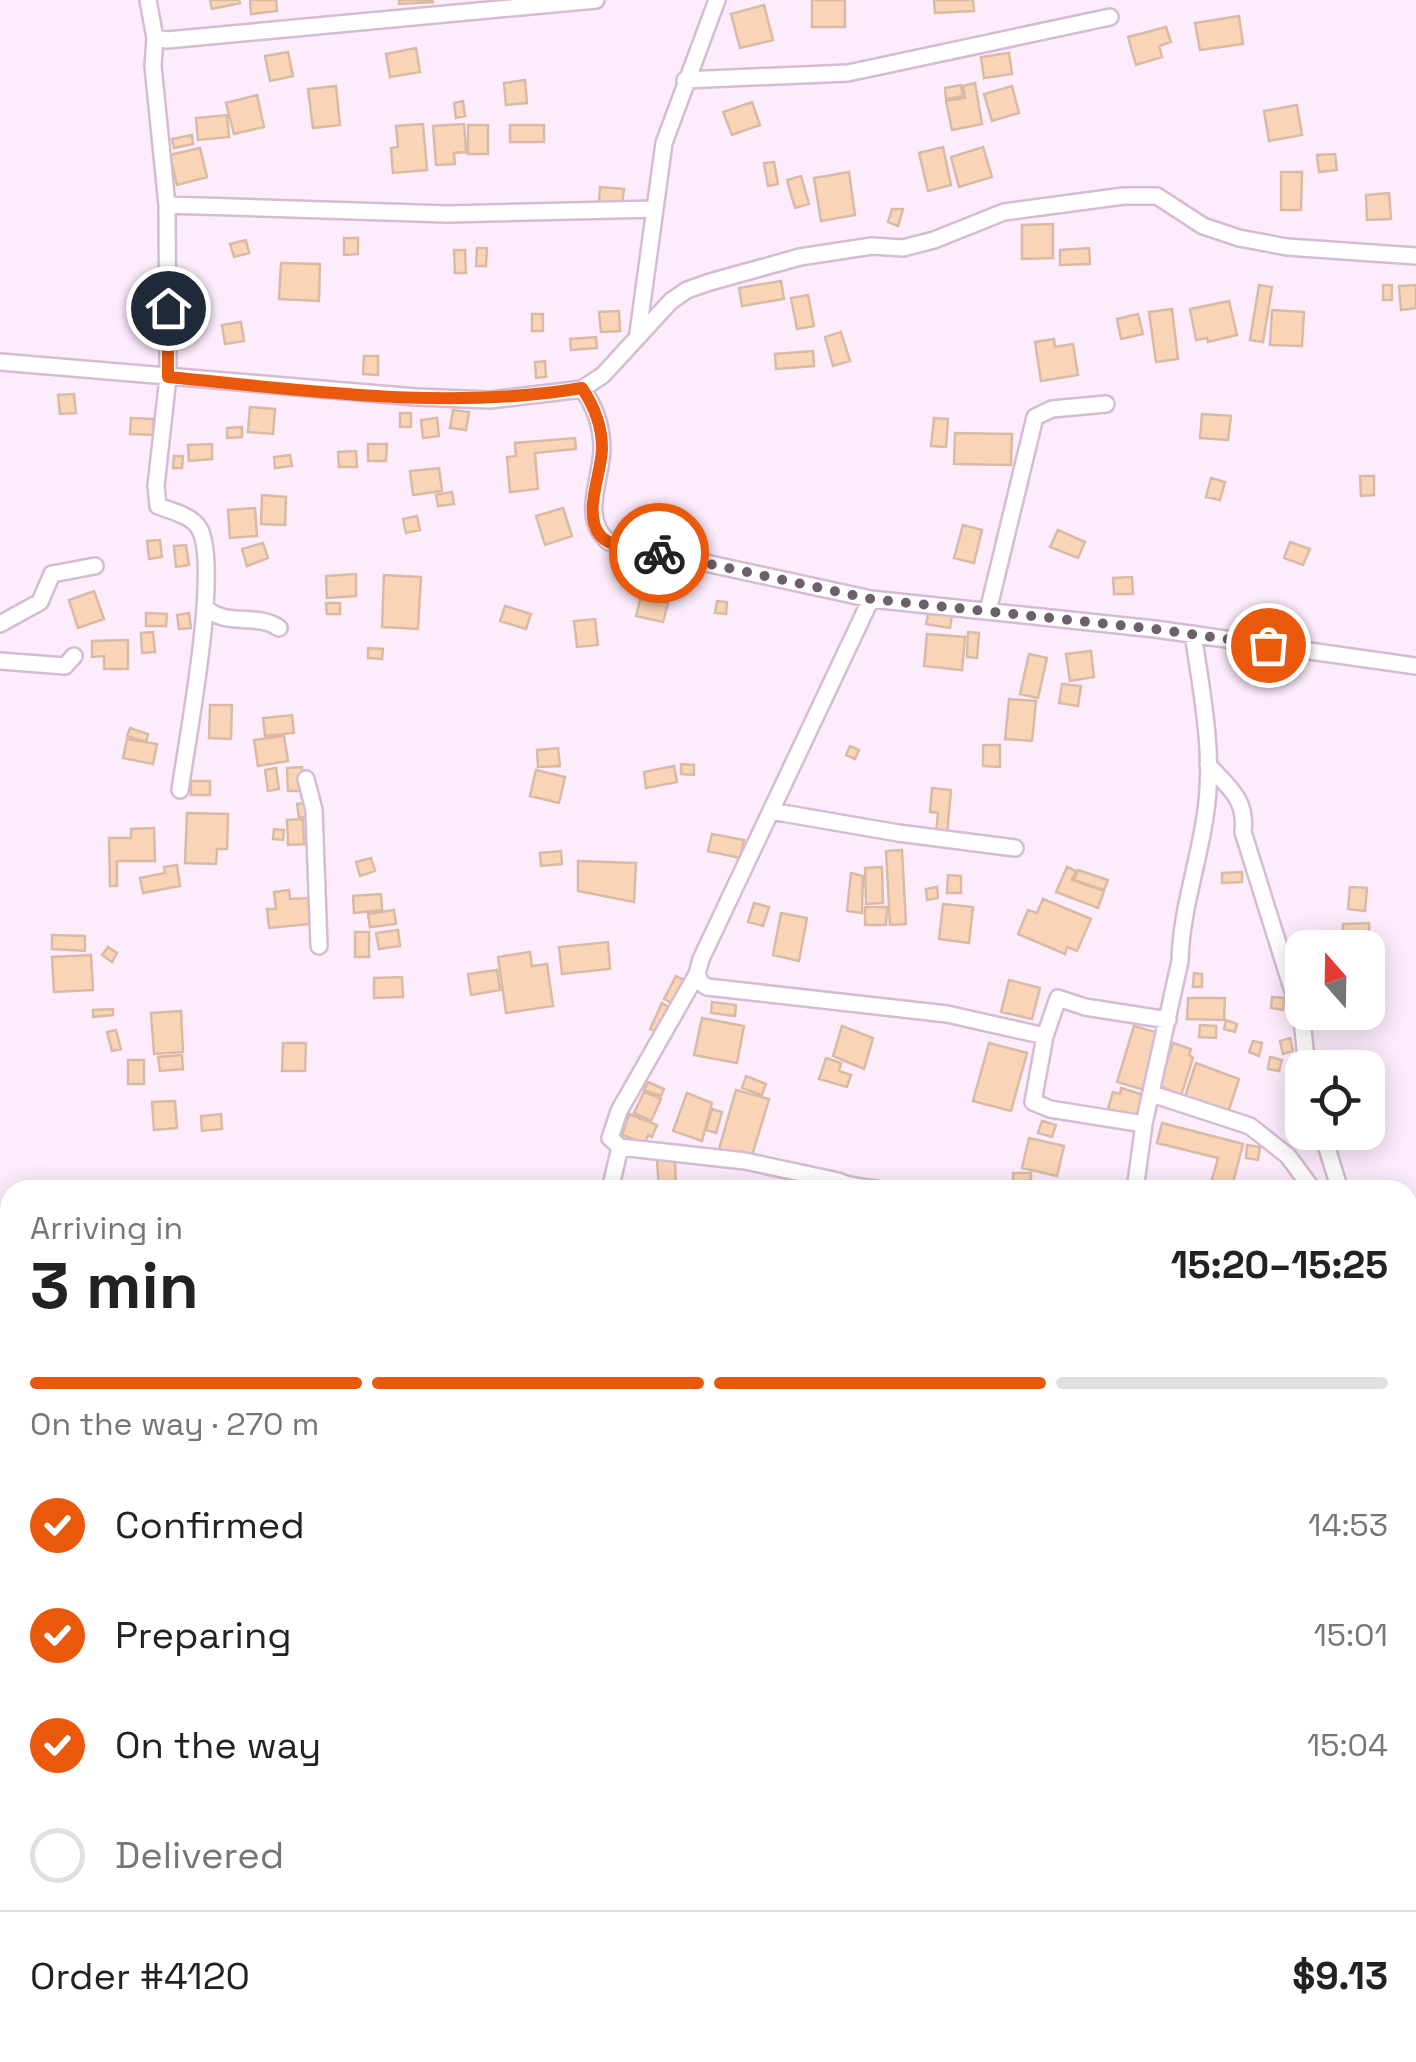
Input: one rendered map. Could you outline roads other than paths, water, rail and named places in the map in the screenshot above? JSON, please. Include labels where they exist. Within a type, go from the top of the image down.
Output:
[{"type":"street","points":[[148,0],[155,38],[153,66],[166,205],[168,377],[156,486],[158,506],[184,516],[198,527],[205,550],[205,607],[180,790]]},
{"type":"street","points":[[155,38],[167,40],[596,0]]},
{"type":"street","points":[[638,333],[664,143],[716,0]]},
{"type":"street","points":[[685,80],[848,73],[1110,17]]},
{"type":"street","points":[[0,362],[471,399],[582,388],[603,375],[638,333],[687,290],[800,257],[872,246],[903,248],[1004,212],[1124,196],[1158,196],[1203,226],[1239,238],[1287,247],[1416,256]]},
{"type":"street","points":[[166,205],[448,214],[655,209]]},
{"type":"street","points":[[582,388],[595,411],[602,449],[594,520],[599,534],[609,542],[871,599],[1194,634],[1416,666]]},
{"type":"street","points":[[988,612],[1036,416],[1052,408],[1106,404]]},
{"type":"street","points":[[0,624],[40,602],[52,574],[95,566]]},
{"type":"street","points":[[833,1180],[745,1161],[620,1147],[610,1138],[619,1111],[697,974],[871,599]]},
{"type":"street","points":[[205,607],[226,620],[270,622],[279,628]]},
{"type":"street","points":[[1137,1180],[1144,1124],[1180,960],[1180,936],[1206,814],[1207,726],[1194,634]]},
{"type":"street","points":[[0,661],[65,666],[74,656]]},
{"type":"street","points":[[1208,765],[1233,791],[1245,814],[1243,832],[1302,1020],[1305,1050]]},
{"type":"street","points":[[306,779],[314,810],[319,946]]},
{"type":"street","points":[[771,811],[1015,848]]},
{"type":"street","points":[[697,974],[708,987],[947,1014],[1045,1036]]},
{"type":"street","points":[[1144,1124],[1050,1109],[1033,1102],[1045,1036],[1058,998],[1168,1020]]},
{"type":"street","points":[[1152,1094],[1250,1126],[1288,1156],[1306,1180]]},
{"type":"street","points":[[612,1180],[620,1147]]},
{"type":"street","points":[[1328,1150],[1337,1180]]}]
